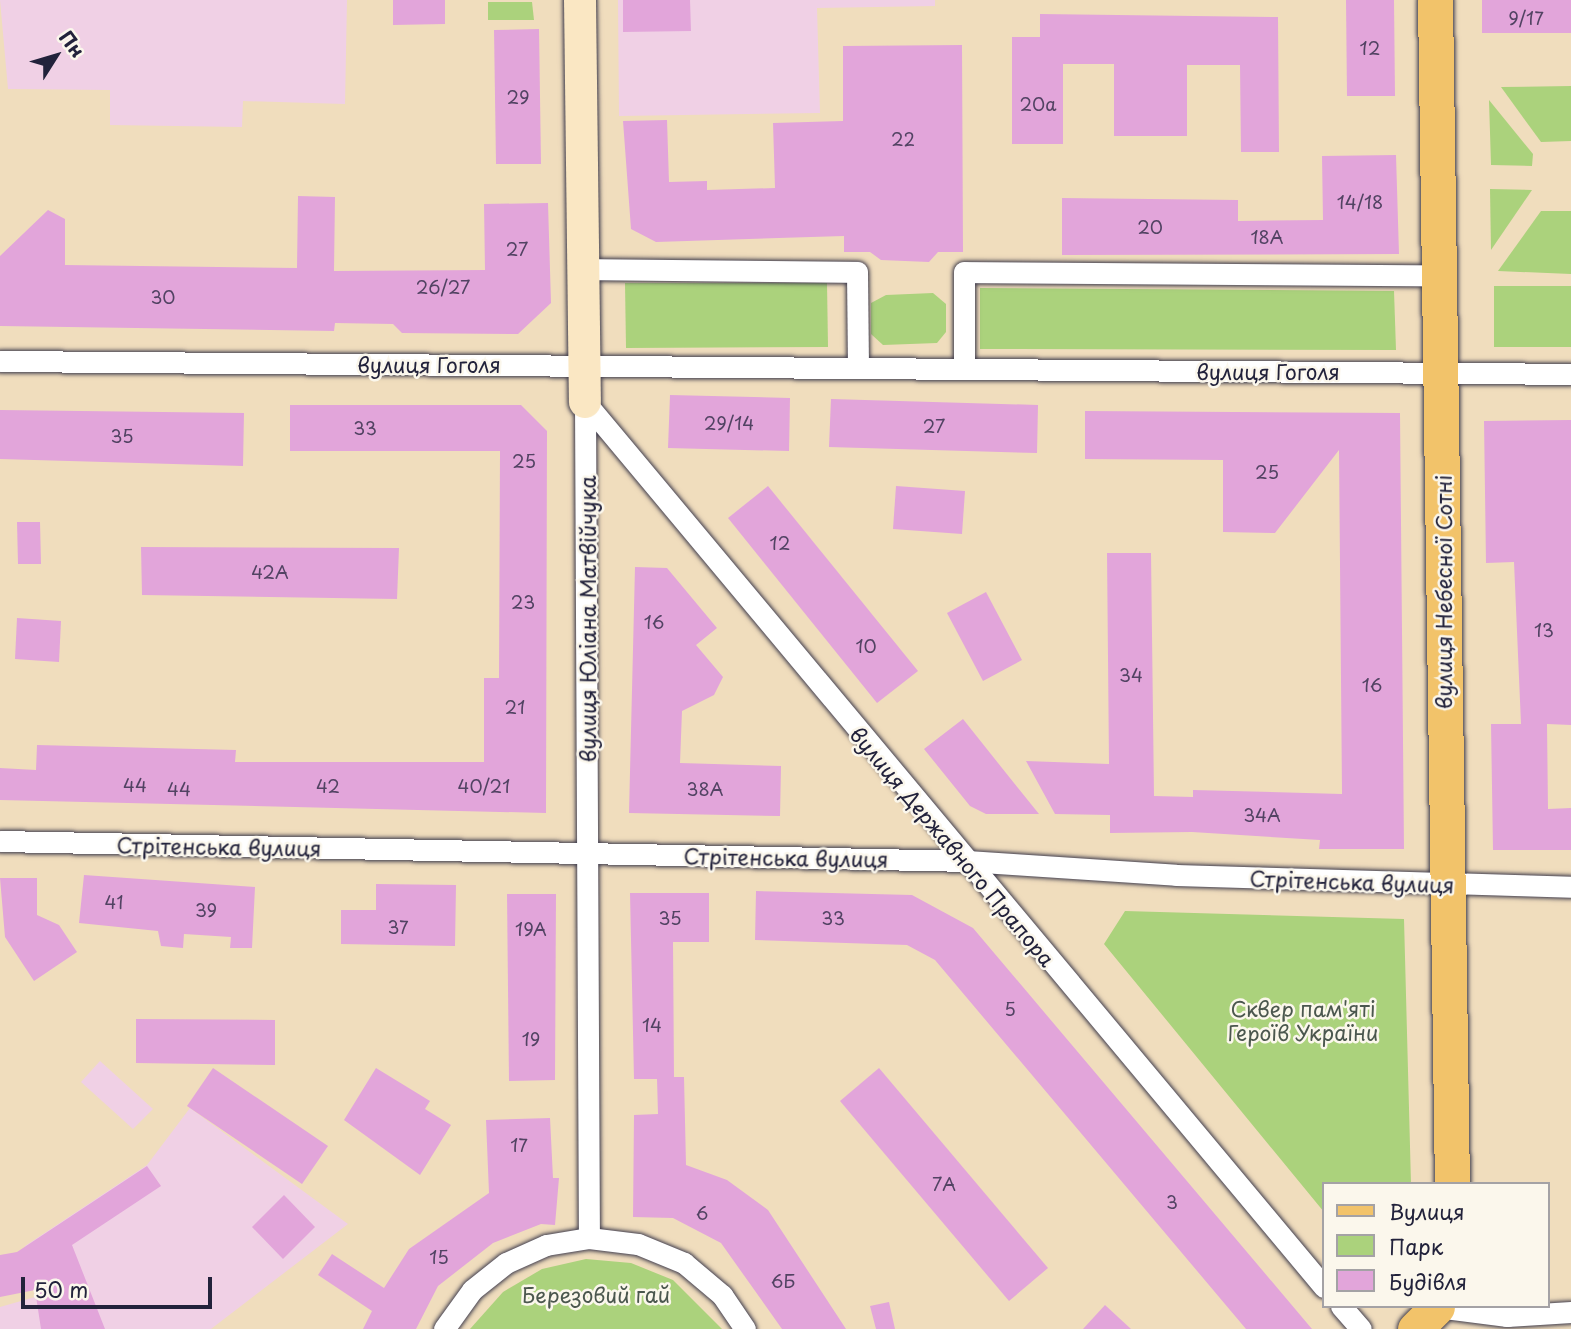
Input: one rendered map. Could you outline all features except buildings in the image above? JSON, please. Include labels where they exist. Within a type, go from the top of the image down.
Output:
[{"type":"main road","name":"вулиця Небесної Сотні","points":[[1435,0],[1452,1182]]},
{"type":"main road","points":[[1415,1329],[1436,1308]]},
{"type":"main road","points":[[1437,1308],[1440,1329]]},
{"type":"street","name":"вулиця Юліана Матвійчука","points":[[580,0],[586,365],[589,1238]]},
{"type":"street","points":[[585,270],[857,272],[858,368]]},
{"type":"street","points":[[964,369],[964,272],[1438,275]]},
{"type":"street","name":"вулиця Гоголя","points":[[0,361],[1571,374]]},
{"type":"street","name":"вулиця Державного Прапора","points":[[585,402],[1322,1285]]},
{"type":"street","name":"Стрітенська вулиця","points":[[0,841],[967,861],[1446,884],[1571,887]]},
{"type":"street","points":[[444,1329],[472,1290],[506,1263],[546,1245],[589,1238],[638,1244],[684,1263],[722,1295],[745,1329]]},
{"type":"street","points":[[1343,1308],[1361,1329]]},
{"type":"street","points":[[1445,1308],[1507,1316],[1571,1312]]},
{"type":"shaded area","points":[[0,0],[347,0],[345,104],[243,101],[242,127],[110,125],[110,90],[8,89]]},
{"type":"shaded area","points":[[618,0],[935,0],[935,6],[817,8],[820,113],[619,116]]},
{"type":"shaded area","points":[[100,1061],[153,1109],[133,1129],[81,1082]]},
{"type":"shaded area","points":[[190,1108],[348,1224],[211,1329],[0,1329],[0,1307],[35,1297],[25,1246],[147,1165]]},
{"type":"green space","points":[[488,2],[532,2],[534,20],[488,20]]},
{"type":"green space","points":[[1571,86],[1571,141],[1541,142],[1501,87]]},
{"type":"green space","points":[[1489,100],[1533,154],[1532,166],[1491,165]]},
{"type":"green space","points":[[1490,189],[1532,190],[1491,250]]},
{"type":"green space","points":[[1541,211],[1571,211],[1571,274],[1498,271]]},
{"type":"green space","points":[[625,283],[827,283],[828,347],[626,348]]},
{"type":"green space","points":[[1494,286],[1571,286],[1571,347],[1494,347]]},
{"type":"green space","points":[[980,288],[1394,291],[1396,350],[980,349]]},
{"type":"green space","points":[[933,293],[946,304],[946,332],[937,343],[883,345],[871,334],[871,303],[886,295]]},
{"type":"green space","name":"Сквер пам'яті Героїв України","points":[[1125,911],[1404,919],[1411,1182],[1322,1182],[1322,1210],[1104,944]]},
{"type":"green space","name":"Березовий гай","points":[[586,1259],[631,1263],[673,1280],[722,1329],[470,1329],[503,1292],[542,1269]]}]
